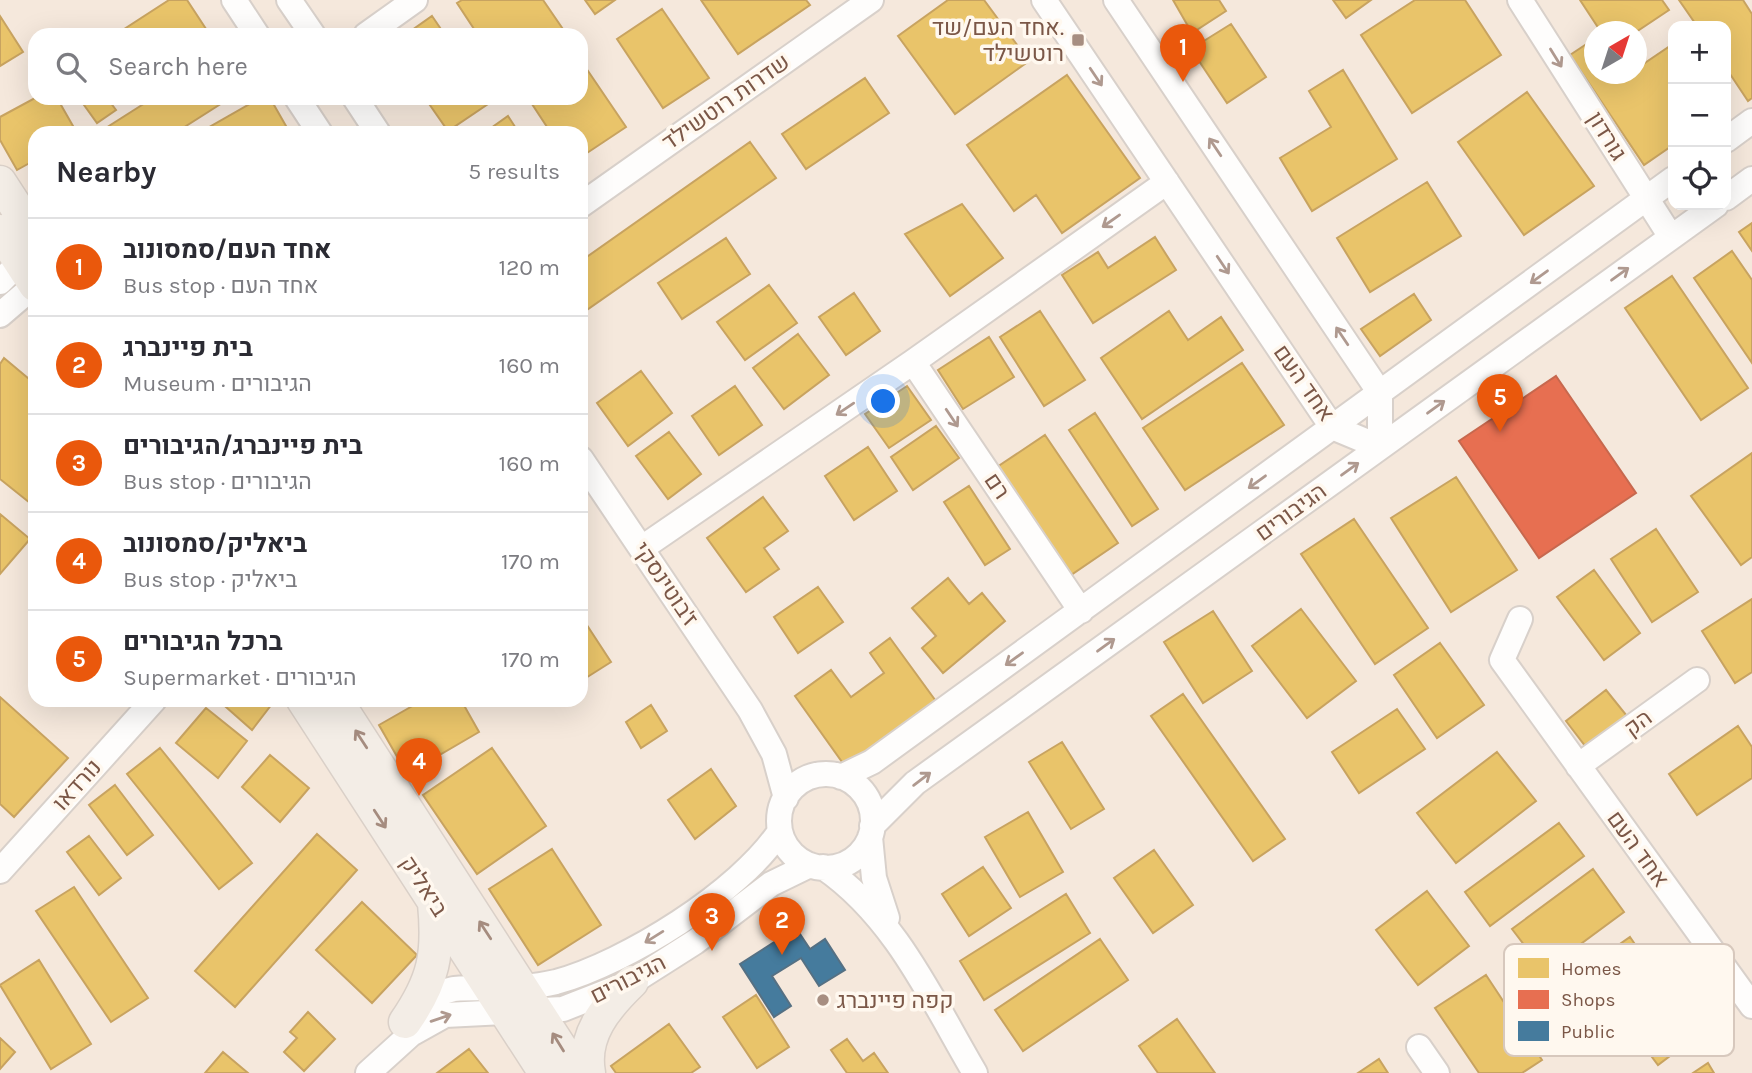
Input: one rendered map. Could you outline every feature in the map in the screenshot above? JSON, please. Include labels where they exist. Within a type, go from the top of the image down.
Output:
[{"type":"main road","points":[[0,182],[27,269]]},
{"type":"main road","points":[[0,231],[27,269]]},
{"type":"main road","name":"ביאליק","points":[[308,707],[434,902],[578,1073]]},
{"type":"main road","name":"ביאליק","points":[[340,707],[513,999],[545,1073]]},
{"type":"main road","points":[[405,1022],[429,984],[434,966],[437,934],[434,902]]},
{"type":"main road","points":[[589,1073],[587,1061],[591,1036],[600,1017],[632,982]]},
{"type":"street","points":[[234,0],[252,28]]},
{"type":"street","points":[[289,0],[308,28]]},
{"type":"street","points":[[376,28],[415,0]]},
{"type":"street","name":"שדרות רוטשילד","points":[[588,200],[871,0]]},
{"type":"street","name":"אחד העם","points":[[1044,0],[1332,427],[1380,447]]},
{"type":"street","points":[[1116,0],[1380,393],[1380,447]]},
{"type":"street","name":"גורדון","points":[[1520,0],[1671,237]]},
{"type":"street","points":[[302,105],[315,126]]},
{"type":"street","points":[[360,105],[373,126]]},
{"type":"street","points":[[1731,136],[1752,121]]},
{"type":"street","points":[[1731,194],[1752,179]]},
{"type":"street","points":[[642,548],[913,362],[1167,182]]},
{"type":"street","name":"הגיבורים","points":[[833,775],[872,762],[1668,183]]},
{"type":"street","name":"הגיבורים","points":[[871,832],[915,783],[1709,210]]},
{"type":"street","points":[[0,315],[27,269]]},
{"type":"street","name":"רם","points":[[913,362],[1081,611]]},
{"type":"street","name":"ז'בוטינסקי","points":[[588,469],[750,710],[774,754],[786,798]]},
{"type":"street","name":"אחד העם","points":[[1520,619],[1502,660],[1707,944]]},
{"type":"street","name":"הק","points":[[1578,766],[1697,680]]},
{"type":"street","name":"נורדאו","points":[[0,871],[148,707]]},
{"type":"street","name":"ז'בוטינסקי","points":[[750,710],[786,751],[812,771],[833,775]]},
{"type":"street","points":[[897,941],[874,878],[869,802],[863,792],[833,775],[809,778],[796,785],[786,798],[780,813],[780,831],[787,846],[865,900],[897,941],[975,1073]]},
{"type":"street","name":"הגיבורים","points":[[513,999],[585,973],[645,943],[751,868],[780,831]]},
{"type":"street","points":[[816,866],[848,863],[861,854],[871,832]]},
{"type":"street","name":"הגיבורים","points":[[513,999],[563,1009],[632,982],[695,942],[771,884],[816,866]]},
{"type":"street","name":"אחד העם","points":[[1734,981],[1752,1006]]},
{"type":"street","points":[[368,1073],[405,1022],[438,993],[513,999]]},
{"type":"street","points":[[368,1073],[398,1044],[427,1023],[513,999]]},
{"type":"street","points":[[1419,1046],[1437,1073]]},
{"type":"shaded area","points":[[0,0],[1752,0],[1752,1073],[0,1073]]},
{"type":"building: Homes","points":[[169,0],[187,0],[205,28],[126,28]]},
{"type":"building: Homes","points":[[462,0],[543,0],[562,28],[473,28],[457,3]]},
{"type":"building: Homes","points":[[585,0],[615,0],[595,14]]},
{"type":"building: Homes","points":[[701,0],[806,0],[810,5],[738,54]]},
{"type":"building: Homes","points":[[948,0],[984,0],[1029,61],[955,114],[898,36]]},
{"type":"building: Homes","points":[[1173,0],[1219,0],[1226,11],[1192,33]]},
{"type":"building: Homes","points":[[1333,0],[1371,0],[1346,18]]},
{"type":"building: Homes","points":[[1415,0],[1465,0],[1501,55],[1412,113],[1361,35]]},
{"type":"building: Homes","points":[[1580,0],[1662,0],[1669,10],[1647,25],[1647,21],[1594,21]]},
{"type":"building: Homes","points":[[1679,0],[1743,0],[1752,14],[1752,98],[1748,101],[1731,76],[1731,21],[1694,21]]},
{"type":"building: Homes","points":[[662,9],[709,78],[663,108],[617,39]]},
{"type":"building: Homes","points":[[0,16],[23,52],[0,66]]},
{"type":"building: Homes","points":[[432,16],[440,28],[415,28]]},
{"type":"building: Homes","points":[[1231,24],[1266,77],[1227,103],[1191,49]]},
{"type":"building: Homes","points":[[1584,46],[1584,76],[1570,55]]},
{"type":"building: Homes","points":[[1668,47],[1668,148],[1644,165],[1590,84],[1647,84],[1647,62]]},
{"type":"building: Homes","points":[[1343,70],[1397,159],[1312,211],[1280,158],[1331,127],[1309,91]]},
{"type":"building: Homes","points":[[588,71],[626,127],[588,152],[588,126],[546,126],[533,105],[588,105]]},
{"type":"building: Homes","points":[[1067,75],[1140,178],[1062,233],[1036,195],[1014,211],[967,145]]},
{"type":"building: Homes","points":[[865,78],[889,113],[806,169],[782,134]]},
{"type":"building: Homes","points":[[1527,92],[1594,186],[1524,235],[1458,142]]},
{"type":"building: Homes","points":[[28,102],[28,105],[61,105],[73,126],[28,126],[28,164],[17,170],[0,140],[0,117]]},
{"type":"building: Homes","points":[[84,105],[112,105],[116,110],[97,123]]},
{"type":"building: Homes","points":[[142,105],[219,105],[186,126],[109,126]]},
{"type":"building: Homes","points":[[248,105],[274,105],[286,126],[211,126]]},
{"type":"building: Homes","points":[[430,105],[487,105],[455,126],[445,126]]},
{"type":"building: Homes","points":[[508,116],[514,126],[494,126]]},
{"type":"building: Homes","points":[[750,142],[776,178],[588,309],[588,256]]},
{"type":"building: Homes","points":[[1427,182],[1461,236],[1370,292],[1337,238]]},
{"type":"building: Homes","points":[[962,204],[1003,258],[950,296],[905,234]]},
{"type":"building: Homes","points":[[1752,223],[1752,251],[1739,232]]},
{"type":"building: Homes","points":[[1155,237],[1176,270],[1093,323],[1062,275],[1098,252],[1108,268]]},
{"type":"building: Homes","points":[[726,238],[750,274],[682,319],[658,283]]},
{"type":"building: Homes","points":[[1732,251],[1752,280],[1752,363],[1694,278]]},
{"type":"building: Homes","points":[[1672,276],[1748,388],[1701,420],[1625,308]]},
{"type":"building: Homes","points":[[769,285],[797,323],[745,360],[717,322]]},
{"type":"building: Homes","points":[[854,293],[880,331],[846,355],[819,317]]},
{"type":"building: Homes","points":[[1414,294],[1431,320],[1380,356],[1361,329]]},
{"type":"building: Homes","points":[[1040,311],[1085,380],[1044,406],[1000,337]]},
{"type":"building: Homes","points":[[1169,311],[1188,340],[1221,317],[1243,350],[1142,419],[1101,358]]},
{"type":"building: Homes","points":[[798,334],[829,375],[784,409],[753,368]]},
{"type":"building: Homes","points":[[989,337],[1014,377],[963,409],[938,370]]},
{"type":"building: Homes","points":[[4,358],[28,378],[28,501],[0,479],[0,364]]},
{"type":"building: Homes","points":[[1242,363],[1284,425],[1185,490],[1143,428]]},
{"type":"building: Homes","points":[[641,371],[672,413],[628,446],[597,403]]},
{"type":"building: Homes","points":[[735,386],[762,425],[719,455],[692,416]]},
{"type":"building: Homes","points":[[907,386],[931,420],[889,448],[865,414]]},
{"type":"building: Homes","points":[[1095,413],[1158,509],[1132,526],[1069,430]]},
{"type":"building: Homes","points":[[936,426],[959,458],[913,490],[891,457]]},
{"type":"building: Homes","points":[[669,432],[701,474],[668,499],[636,456]]},
{"type":"building: Homes","points":[[1045,435],[1118,543],[1071,575],[997,467]]},
{"type":"building: Homes","points":[[868,447],[897,491],[854,520],[825,476]]},
{"type":"building: Homes","points":[[1752,453],[1752,557],[1741,565],[1691,496]]},
{"type":"building: Homes","points":[[1456,477],[1517,570],[1451,612],[1391,518]]},
{"type":"building: Homes","points":[[969,486],[1010,549],[985,565],[944,502]]},
{"type":"building: Homes","points":[[763,497],[788,531],[764,548],[779,569],[746,592],[707,538]]},
{"type":"building: Homes","points":[[0,514],[28,537],[28,541],[0,574]]},
{"type":"building: Homes","points":[[1354,519],[1428,628],[1375,664],[1301,554]]},
{"type":"building: Homes","points":[[1656,529],[1698,592],[1652,622],[1611,559]]},
{"type":"building: Homes","points":[[1594,570],[1640,633],[1604,660],[1557,597]]},
{"type":"building: Homes","points":[[948,578],[969,604],[982,593],[1005,621],[943,673],[922,648],[936,636],[912,608]]},
{"type":"building: Homes","points":[[818,587],[843,622],[798,653],[774,617]]},
{"type":"building: Homes","points":[[1752,599],[1752,672],[1735,683],[1702,631]]},
{"type":"building: Homes","points":[[1301,609],[1356,681],[1307,718],[1252,646]]},
{"type":"building: Homes","points":[[1213,611],[1252,671],[1203,703],[1164,642]]},
{"type":"building: Homes","points":[[588,627],[611,662],[588,677]]},
{"type":"building: Homes","points":[[890,638],[938,704],[847,769],[795,696],[831,670],[851,697],[884,673],[870,653]]},
{"type":"building: Homes","points":[[1440,643],[1484,705],[1437,738],[1394,675]]},
{"type":"building: Homes","points":[[1606,690],[1627,716],[1586,747],[1566,721]]},
{"type":"building: Homes","points":[[1183,694],[1285,839],[1253,861],[1151,716]]},
{"type":"building: Homes","points":[[0,697],[68,758],[14,817],[0,804]]},
{"type":"building: Homes","points":[[651,705],[667,731],[641,748],[626,722]]},
{"type":"building: Homes","points":[[226,707],[270,707],[252,730]]},
{"type":"building: Homes","points":[[411,707],[465,707],[479,732],[407,774],[379,725]]},
{"type":"building: Homes","points":[[206,708],[247,741],[218,778],[176,743]]},
{"type":"building: Homes","points":[[1397,709],[1425,749],[1359,793],[1332,752]]},
{"type":"building: Homes","points":[[1738,726],[1752,747],[1752,778],[1697,815],[1669,774]]},
{"type":"building: Homes","points":[[1062,742],[1104,809],[1071,829],[1029,762]]},
{"type":"building: Homes","points":[[160,748],[252,863],[219,889],[127,774]]},
{"type":"building: Homes","points":[[492,748],[546,826],[477,874],[423,795]]},
{"type":"building: Homes","points":[[1497,752],[1536,801],[1456,863],[1417,813]]},
{"type":"building: Homes","points":[[270,755],[309,788],[280,822],[242,787]]},
{"type":"building: Homes","points":[[711,769],[736,806],[695,839],[668,800]]},
{"type":"building: Homes","points":[[115,785],[153,835],[127,855],[89,805]]},
{"type":"building: Homes","points":[[1028,812],[1063,872],[1020,897],[985,837]]},
{"type":"building: Homes","points":[[1559,823],[1584,856],[1490,926],[1465,892]]},
{"type":"building: Homes","points":[[317,834],[357,870],[235,1007],[195,971]]},
{"type":"building: Homes","points":[[89,836],[121,878],[99,895],[67,852]]},
{"type":"building: Homes","points":[[552,849],[601,925],[538,965],[489,889]]},
{"type":"building: Homes","points":[[1154,850],[1193,905],[1153,933],[1114,878]]},
{"type":"building: Homes","points":[[983,867],[1011,908],[969,936],[942,894]]},
{"type":"building: Homes","points":[[1593,869],[1624,912],[1581,944],[1523,944],[1512,929]]},
{"type":"building: Homes","points":[[74,887],[148,998],[111,1022],[36,911]]},
{"type":"building: Homes","points":[[1427,891],[1469,946],[1418,985],[1376,930]]},
{"type":"building: Homes","points":[[1066,894],[1090,933],[984,1000],[960,961]]},
{"type":"building: Homes","points":[[362,902],[417,955],[372,1003],[316,950]]},
{"type":"building: Homes","points":[[1630,937],[1635,944],[1620,944]]},
{"type":"building: Homes","points":[[1100,939],[1128,980],[1023,1051],[995,1010]]},
{"type":"building: Homes","points":[[39,960],[91,1044],[51,1069],[0,985]]},
{"type":"building: Homes","points":[[1486,975],[1504,1002],[1504,1056],[1539,1056],[1542,1060],[1522,1073],[1479,1073],[1435,1008]]},
{"type":"building: Homes","points":[[756,995],[789,1047],[757,1068],[723,1017]]},
{"type":"building: Homes","points":[[308,1012],[335,1039],[304,1071],[284,1052],[297,1038],[290,1032]]},
{"type":"building: Homes","points":[[1177,1019],[1215,1073],[1158,1073],[1139,1046]]},
{"type":"building: Homes","points":[[669,1024],[700,1067],[691,1073],[616,1073],[611,1066]]},
{"type":"building: Homes","points":[[0,1038],[15,1052],[0,1069]]},
{"type":"building: Homes","points":[[847,1039],[863,1061],[874,1053],[888,1073],[847,1073],[831,1050]]},
{"type":"building: Homes","points":[[469,1049],[488,1073],[437,1073]]},
{"type":"building: Homes","points":[[223,1052],[248,1073],[205,1073]]},
{"type":"building: Homes","points":[[1651,1056],[1670,1056],[1658,1065]]},
{"type":"building: Homes","points":[[1379,1059],[1388,1073],[1358,1073]]},
{"type":"building: Homes","points":[[1708,1063],[1714,1073],[1693,1073]]},
{"type":"building: Shops","points":[[1556,376],[1636,493],[1539,558],[1459,441]]},
{"type":"building: Public","points":[[796,928],[810,949],[825,939],[845,970],[819,986],[801,958],[772,976],[791,1006],[774,1017],[740,964]]},
{"type":"place","name":"אחד העם/שד. רוטשילד","points":[[1078,40]]},
{"type":"place","name":"אחד העם/סמסונוב","points":[[1183,82]]},
{"type":"place","name":"ברכל הגיבורים","points":[[1500,432]]},
{"type":"place","name":"ביאליק/סמסונוב","points":[[419,796]]},
{"type":"place","name":"בית פיינברג/הגיבורים","points":[[712,951]]},
{"type":"place","name":"בית פיינברג","points":[[782,955]]},
{"type":"place","name":"קפה פיינברג","points":[[823,1000]]}]
